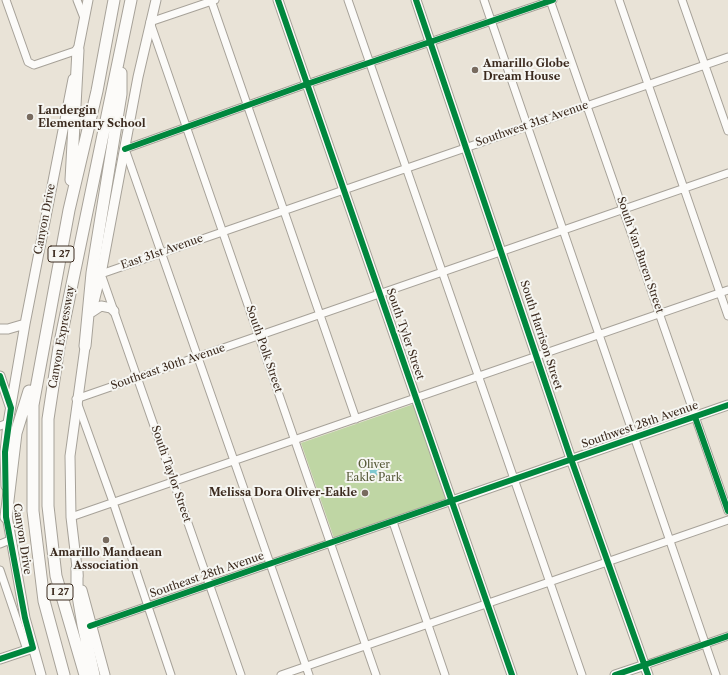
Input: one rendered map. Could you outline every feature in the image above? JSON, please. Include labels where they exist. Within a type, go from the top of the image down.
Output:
[{"type":"highway","name":"Canyon Expressway","points":[[64,675],[44,601],[33,511],[32,405],[69,210],[96,91],[114,0]]},
{"type":"highway","name":"Canyon Expressway","points":[[85,675],[56,576],[48,506],[48,419],[59,347],[131,0]]},
{"type":"highway","points":[[85,346],[92,273],[121,94],[122,41]]},
{"type":"highway","points":[[69,210],[78,50]]},
{"type":"highway","points":[[6,517],[16,433],[43,347]]},
{"type":"highway","points":[[77,569],[77,590],[82,624],[94,675]]},
{"type":"main road","name":"Canyon Drive","points":[[42,675],[30,649],[6,517],[4,425],[11,408],[24,324],[88,0]]},
{"type":"main road","points":[[105,675],[90,626],[77,569],[71,517],[70,456],[76,399],[85,346],[101,274],[150,22],[156,0]]},
{"type":"main road","name":"South Tyler Street","points":[[278,0],[381,293],[512,675]]},
{"type":"main road","name":"South Harrison Street","points":[[416,0],[467,147],[571,459],[648,675]]},
{"type":"main road","points":[[92,312],[101,306],[110,308],[114,311]]},
{"type":"main road","points":[[0,329],[8,329],[24,324]]},
{"type":"main road","points":[[0,376],[11,408]]},
{"type":"main road","name":"Southwest 28th Avenue","points":[[452,501],[728,406]]},
{"type":"main road","points":[[0,659],[30,649]]},
{"type":"main road","points":[[616,675],[645,665]]},
{"type":"street","points":[[6,0],[28,62],[34,65],[78,50]]},
{"type":"street","points":[[78,0],[84,18]]},
{"type":"street","points":[[150,22],[212,0],[356,419]]},
{"type":"street","points":[[348,0],[582,675]]},
{"type":"street","points":[[484,0],[671,539],[716,675]]},
{"type":"street","points":[[309,675],[125,149],[307,84],[551,0]]},
{"type":"street","name":"South Van Buren Street","points":[[551,0],[728,511]]},
{"type":"street","points":[[620,0],[728,316]]},
{"type":"street","points":[[682,0],[728,131]]},
{"type":"street","name":"South Polk Street","points":[[150,22],[296,440],[376,675]]},
{"type":"street","name":"Southwest 31st Avenue","points":[[222,231],[728,57]]},
{"type":"street","name":"Southeast 30th Avenue","points":[[76,399],[728,173]]},
{"type":"street","name":"East 31st Avenue","points":[[101,274],[222,231]]},
{"type":"street","name":"South Taylor Street","points":[[101,274],[136,378],[241,675]]},
{"type":"street","points":[[71,517],[234,462],[728,290]]},
{"type":"street","points":[[76,399],[114,502],[147,606],[171,675]]},
{"type":"street","name":"Southwest 28th Avenue","points":[[331,543],[452,501]]},
{"type":"street","points":[[281,675],[728,520]]},
{"type":"street","points":[[392,522],[445,675]]},
{"type":"street","points":[[0,544],[10,540]]},
{"type":"street","name":"Southeast 28th Avenue","points":[[90,626],[210,586],[331,543]]},
{"type":"street","points":[[0,570],[30,649]]},
{"type":"street","points":[[645,665],[728,636]]},
{"type":"green space","name":"Oliver Eakle Park","points":[[414,404],[447,499],[334,538],[301,443]]},
{"type":"water","points":[[372,466],[376,466],[378,467],[378,475],[372,476],[369,473],[369,469]]},
{"type":"cycle path","points":[[278,0],[512,675]]},
{"type":"cycle path","points":[[416,0],[571,459],[648,675]]},
{"type":"cycle path","points":[[125,149],[307,84],[553,0]]},
{"type":"cycle path","points":[[0,376],[11,408],[5,452],[6,517],[25,618],[33,648],[0,659]]},
{"type":"cycle path","points":[[90,626],[728,405]]},
{"type":"cycle path","points":[[695,417],[728,511]]},
{"type":"cycle path","points":[[615,675],[728,636]]},
{"type":"place","name":"Amarillo Globe Dream House","points":[[475,70]]},
{"type":"place","name":"Landergin Elementary School","points":[[30,117]]},
{"type":"place","name":"Melissa Dora Oliver-Eakle","points":[[365,493]]},
{"type":"place","name":"Amarillo Mandaean Association","points":[[106,540]]}]
